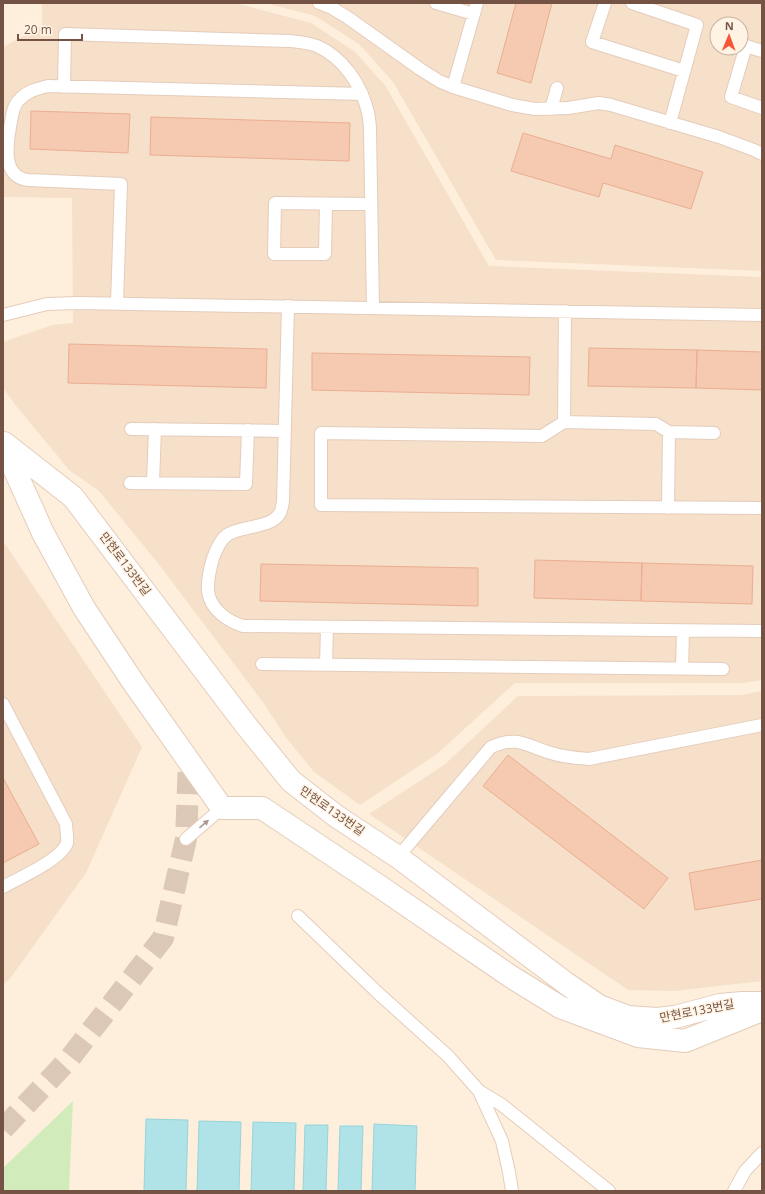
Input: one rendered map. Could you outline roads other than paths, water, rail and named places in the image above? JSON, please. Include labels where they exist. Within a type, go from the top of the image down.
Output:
[{"type":"street","points":[[3,443],[43,533],[84,608],[222,808],[262,808],[510,976],[560,1006],[631,1034],[638,1036],[685,1040],[762,1010]]},
{"type":"street","name":"만현로133번길","points":[[3,443],[74,497],[245,724],[291,781],[336,816],[398,857],[567,984],[599,1006],[628,1017],[657,1019],[675,1017],[720,1005],[762,1003]]},
{"type":"lane","points":[[319,3],[333,5],[346,17],[420,69],[438,81],[453,87],[512,105],[534,109],[568,108],[599,103],[611,105],[719,137],[762,154]]},
{"type":"lane","points":[[436,3],[475,8],[453,87]]},
{"type":"lane","points":[[605,3],[592,42],[684,71]]},
{"type":"lane","points":[[632,3],[697,24],[670,123]]},
{"type":"lane","points":[[64,87],[66,34],[290,41],[302,42],[316,46],[328,52],[354,78],[362,94],[368,113],[370,130],[372,204],[373,308]]},
{"type":"lane","points":[[762,51],[746,46],[731,97],[762,108]]},
{"type":"lane","points":[[117,303],[121,184],[21,179],[14,173],[8,155],[8,144],[13,111],[18,102],[26,94],[34,89],[48,86],[362,94]]},
{"type":"lane","points":[[551,109],[557,88]]},
{"type":"lane","points":[[326,204],[325,254],[274,254],[275,203],[372,204]]},
{"type":"lane","points":[[3,315],[47,304],[78,303],[762,315]]},
{"type":"lane","points":[[288,306],[283,501],[280,512],[275,519],[265,524],[238,530],[227,535],[219,543],[210,569],[208,592],[211,602],[217,611],[226,618],[243,626],[762,632]]},
{"type":"lane","points":[[564,422],[565,311]]},
{"type":"lane","points":[[714,433],[669,432],[656,424],[564,422],[542,436],[321,433],[320,505],[762,508]]},
{"type":"lane","points":[[131,429],[285,431]]},
{"type":"lane","points":[[153,483],[155,429]]},
{"type":"lane","points":[[130,483],[246,484],[248,430]]},
{"type":"lane","points":[[668,508],[669,432]]},
{"type":"lane","points":[[326,665],[327,627]]},
{"type":"lane","points":[[682,669],[683,631]]},
{"type":"lane","points":[[262,664],[723,669]]},
{"type":"lane","points":[[3,704],[66,824],[67,842],[62,852],[53,860],[3,887]]},
{"type":"lane","points":[[398,857],[491,747],[501,743],[520,742],[551,754],[589,759],[762,725]]},
{"type":"lane","points":[[186,839],[222,808]]},
{"type":"lane","points":[[298,916],[378,993],[448,1056],[479,1091],[502,1141],[510,1172],[512,1191]]},
{"type":"lane","points":[[479,1091],[502,1105],[604,1189]]},
{"type":"lane","points":[[734,1191],[745,1171],[762,1153]]},
{"type":"water","points":[[146,1119],[188,1120],[186,1191],[144,1191]]},
{"type":"water","points":[[199,1121],[241,1122],[239,1191],[197,1191]]},
{"type":"water","points":[[253,1122],[296,1123],[294,1191],[251,1191]]},
{"type":"water","points":[[374,1124],[417,1126],[415,1191],[372,1191]]},
{"type":"water","points":[[305,1125],[328,1125],[326,1191],[303,1191]]},
{"type":"water","points":[[340,1126],[363,1126],[361,1191],[338,1191]]},
{"type":"tunnel","points":[[3,1129],[70,1058],[163,938],[186,839],[189,761]]}]
